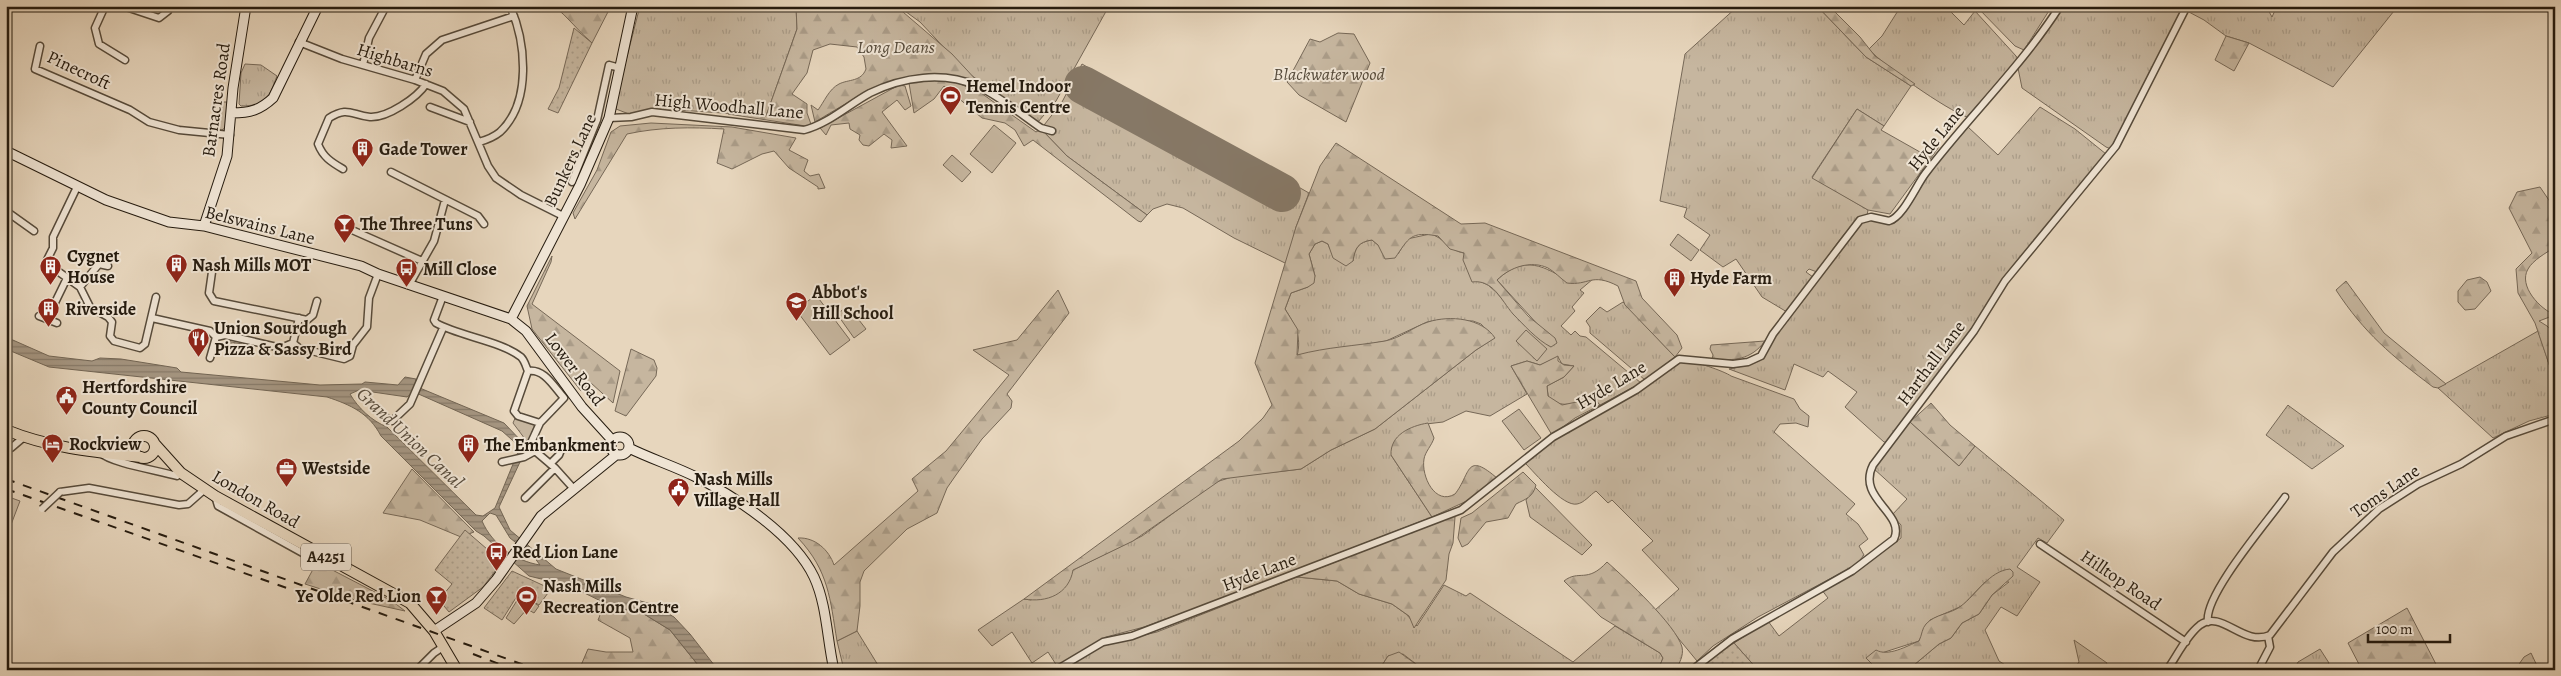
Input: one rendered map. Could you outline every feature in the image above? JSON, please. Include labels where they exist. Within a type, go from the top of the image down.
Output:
[{"type":"main road","name":"London Road","points":[[6,430],[24,437],[81,452],[104,452],[156,458],[178,470],[215,496],[406,600],[434,631],[457,670]]},
{"type":"main road","points":[[147,436],[154,443],[154,452],[144,457],[134,449],[136,440],[147,436]]},
{"type":"main road","name":"London Road","points":[[104,452],[126,447],[136,440]]},
{"type":"main road","name":"London Road","points":[[154,443],[178,470]]},
{"type":"street","points":[[105,6],[95,28],[100,44],[125,60]]},
{"type":"street","points":[[122,6],[159,18],[168,12],[169,6]]},
{"type":"street","name":"Barnacres Road","points":[[204,226],[227,156],[233,88],[246,6]]},
{"type":"street","points":[[232,113],[250,113],[263,108],[273,98],[318,6]]},
{"type":"street","points":[[363,65],[369,38],[386,6]]},
{"type":"street","points":[[479,142],[500,132],[509,120],[517,103],[522,77],[522,55],[519,32],[510,6]]},
{"type":"street","name":"Bunkers Lane","points":[[511,319],[580,185],[609,118],[633,6]]},
{"type":"street","name":"Hyde Lane","points":[[1056,670],[1103,642],[1132,636],[1461,510],[1553,437],[1636,390],[1680,359],[1733,364],[1748,362],[1761,356],[1773,334],[1860,220],[1872,217],[1889,221],[1900,215],[1910,196],[1940,155],[2009,76],[2060,6]]},
{"type":"street","name":"Harthall Lane","points":[[1692,670],[1732,639],[1808,594],[1852,571],[1894,539],[1896,531],[1894,524],[1873,494],[1868,483],[1873,465],[1974,331],[2005,281],[2116,146],[2186,6]]},
{"type":"street","points":[[415,80],[426,54],[442,40],[514,16]]},
{"type":"street","name":"Highbarns","points":[[300,42],[443,91],[464,109],[488,166],[496,178],[521,195],[563,216]]},
{"type":"street","name":"Pinecroft","points":[[40,46],[34,68],[130,110],[149,122],[175,129],[230,135]]},
{"type":"street","points":[[572,182],[597,120],[610,65],[620,68]]},
{"type":"street","name":"High Woodhall Lane","points":[[609,118],[630,118],[652,112],[804,130],[817,125],[871,93],[904,81],[944,76],[978,86],[1041,128],[1052,131]]},
{"type":"street","points":[[343,169],[328,160],[321,152],[318,144],[329,118],[346,110],[371,117],[383,114],[412,100],[426,84]]},
{"type":"street","name":"Highbarns","points":[[430,107],[470,122]]},
{"type":"street","name":"Belswains Lane","points":[[6,151],[106,200],[169,222],[204,226],[361,266],[409,285],[511,319]]},
{"type":"street","points":[[391,172],[478,216],[484,224]]},
{"type":"street","points":[[77,187],[53,237],[53,248],[47,260],[49,265],[80,287],[90,307],[108,317],[112,322],[110,336],[114,341],[140,348],[145,344],[156,296]]},
{"type":"street","points":[[409,285],[434,241],[445,200]]},
{"type":"street","points":[[6,211],[34,231]]},
{"type":"street","points":[[343,226],[422,261]]},
{"type":"street","points":[[80,287],[98,264],[108,266]]},
{"type":"street","points":[[212,272],[209,294],[214,301],[307,320],[313,315],[317,301]]},
{"type":"street","points":[[216,337],[225,335],[282,348],[291,345],[344,360],[350,356],[354,345],[367,327],[369,298],[378,274]]},
{"type":"street","points":[[47,319],[66,278]]},
{"type":"street","points":[[443,296],[434,320],[443,328],[474,337],[520,357],[528,371],[514,411],[518,416],[540,423]]},
{"type":"street","points":[[39,316],[57,323]]},
{"type":"street","points":[[152,318],[210,331],[216,337]]},
{"type":"street","points":[[291,345],[299,318]]},
{"type":"street","name":"Lower Road","points":[[511,319],[526,330],[582,407],[612,440]]},
{"type":"street","points":[[382,415],[392,421],[410,404],[443,328]]},
{"type":"street","points":[[210,358],[216,337]]},
{"type":"street","points":[[528,371],[536,370],[542,373],[564,398],[540,423],[529,447],[553,466],[573,488]]},
{"type":"street","name":"Toms Lane","points":[[2268,636],[2274,631],[2333,552],[2379,509],[2418,484],[2461,464],[2506,436],[2555,419]]},
{"type":"street","points":[[6,446],[11,448],[24,437]]},
{"type":"street","points":[[616,455],[610,448],[612,440],[624,437],[628,441],[629,448]]},
{"type":"street","points":[[524,498],[553,466],[563,444]]},
{"type":"street","points":[[434,631],[476,603],[508,563],[541,516],[573,488],[616,455],[622,455],[629,448]]},
{"type":"street","points":[[629,448],[697,477],[751,510],[794,550],[813,576],[820,593],[834,670]]},
{"type":"street","points":[[104,452],[113,462],[142,466],[177,476],[178,470]]},
{"type":"street","points":[[502,462],[513,461],[535,452]]},
{"type":"street","points":[[42,509],[60,492],[77,488],[89,488],[179,505],[188,504],[205,489]]},
{"type":"street","points":[[215,496],[218,506],[308,556]]},
{"type":"street","points":[[2208,622],[2208,612],[2217,589],[2285,497]]},
{"type":"street","name":"Hilltop Road","points":[[2040,544],[2186,642]]},
{"type":"street","points":[[2167,670],[2198,627],[2208,622],[2222,623],[2253,638],[2268,636],[2270,647],[2258,670]]},
{"type":"street","points":[[417,670],[434,653],[443,648]]},
{"type":"green space","points":[[554,6],[611,6],[592,43]]},
{"type":"green space","points":[[640,6],[796,6],[797,29],[766,116],[679,110],[629,114],[616,109],[620,84]]},
{"type":"green space","name":"Long Deans","points":[[796,6],[896,6],[952,54],[978,82],[976,84],[946,75],[911,76],[877,88],[815,122],[811,105],[818,110],[835,86],[858,78],[866,69],[864,57],[857,47],[830,44],[813,50],[807,73],[792,94],[807,104],[807,113],[812,127],[728,114],[731,112],[766,116],[797,29]]},
{"type":"green space","points":[[898,6],[1109,6],[1056,101],[1038,122],[968,73],[920,22]]},
{"type":"green space","points":[[1738,6],[1817,6],[1866,57],[1911,86],[1884,126],[1857,109],[1812,177],[1868,210],[1867,216],[1860,219],[1846,232],[1817,272],[1809,269],[1806,272],[1813,277],[1787,312],[1762,297],[1736,259],[1723,267],[1700,250],[1710,235],[1684,217],[1687,208],[1660,201],[1685,54]]},
{"type":"green space","points":[[1817,6],[1829,6],[1860,37],[1875,56],[1915,84],[1911,86],[1866,57]]},
{"type":"green space","points":[[1901,6],[1945,6],[1964,25],[1975,11],[2018,59],[1967,117],[1945,106],[1915,86],[1869,49],[1882,36]]},
{"type":"green space","points":[[1976,6],[2052,6],[2024,50],[2015,46]]},
{"type":"green space","points":[[2064,6],[2184,6],[2111,149],[2022,88],[2018,68]]},
{"type":"green space","points":[[2189,6],[2266,6],[2272,17],[2277,6],[2398,6],[2333,87],[2249,43],[2226,36],[2204,20],[2187,11]]},
{"type":"green space","points":[[574,28],[592,43],[558,113],[548,109],[559,88]]},
{"type":"green space","name":"Blackwater wood","points":[[1338,33],[1354,34],[1370,63],[1346,122],[1299,95],[1287,82],[1310,39],[1320,42]]},
{"type":"green space","points":[[2226,36],[2249,43],[2234,71],[2215,60]]},
{"type":"green space","points":[[245,64],[261,65],[277,76],[272,90],[265,99],[256,104],[241,106],[239,104],[241,73]]},
{"type":"green space","points":[[1082,64],[1309,193],[1296,227],[1287,264],[1234,238],[1183,208],[1167,204],[1153,209],[1147,215],[1067,156],[1041,129],[1062,102]]},
{"type":"green space","points":[[949,79],[981,93],[1036,132],[1041,129],[1067,156],[1147,215],[1141,222],[1138,221],[1033,140],[1024,146],[1015,130],[1005,123],[982,118],[944,86],[934,99],[914,113],[909,83]]},
{"type":"green space","points":[[899,85],[905,86],[911,106],[905,110],[897,100],[882,112],[907,146],[891,148],[892,140],[884,134],[869,146],[863,145],[859,140],[860,135],[850,129],[849,123],[831,125],[826,135],[820,128]]},
{"type":"green space","points":[[222,102],[227,102],[226,127],[222,130],[214,128],[213,124],[219,122]]},
{"type":"green space","points":[[2040,107],[2075,129],[2106,154],[2063,205],[2026,255],[2002,280],[1963,343],[1887,442],[1884,442],[1845,407],[1857,392],[1828,371],[1823,377],[1794,364],[1785,390],[1729,369],[1752,364],[1763,357],[1775,335],[1857,228],[1866,220],[1895,223],[1938,160],[1968,127],[1998,155]]},
{"type":"green space","points":[[1857,109],[1884,126],[1881,130],[1927,156],[1936,145],[1939,147],[1890,214],[1868,210],[1812,178]]},
{"type":"green space","points":[[651,123],[732,127],[796,138],[789,150],[808,160],[804,171],[810,176],[819,174],[825,188],[818,189],[818,187],[789,168],[774,151],[762,154],[732,169],[717,163],[724,129],[687,128],[651,130],[627,134],[575,219],[573,213],[597,170],[611,132],[620,126]]},
{"type":"green space","points":[[994,125],[1016,143],[992,173],[970,154]]},
{"type":"green space","points":[[1336,143],[1461,224],[1485,223],[1636,281],[1642,298],[1677,335],[1682,348],[1675,357],[1625,305],[1618,286],[1609,282],[1596,280],[1567,283],[1548,268],[1535,265],[1514,268],[1497,280],[1528,316],[1555,338],[1557,343],[1551,347],[1513,314],[1491,287],[1479,282],[1472,282],[1463,260],[1464,253],[1450,249],[1438,236],[1416,235],[1407,241],[1395,258],[1385,259],[1378,245],[1372,240],[1363,242],[1358,246],[1353,261],[1346,266],[1333,258],[1328,244],[1322,241],[1315,244],[1309,254],[1315,276],[1314,283],[1291,293],[1285,309],[1298,330],[1297,355],[1330,348],[1385,341],[1428,322],[1446,319],[1474,322],[1489,331],[1495,338],[1476,350],[1375,429],[1331,450],[1301,469],[1222,479],[1133,541],[1073,570],[1067,585],[1056,595],[1041,600],[1024,599],[1239,441],[1263,418],[1272,405],[1255,363],[1296,227],[1320,166]]},
{"type":"green space","points":[[952,155],[971,172],[962,182],[943,165]]},
{"type":"green space","points":[[2540,187],[2555,209],[2555,247],[2530,266],[2526,276],[2526,283],[2537,302],[2555,315],[2539,321],[2555,334],[2555,382],[2535,323],[2518,293],[2516,269],[2532,253],[2509,208],[2517,192]]},
{"type":"green space","points":[[1430,234],[1439,238],[1454,250],[1464,253],[1479,281],[1488,285],[1497,293],[1521,322],[1551,347],[1540,327],[1497,280],[1516,267],[1525,265],[1543,268],[1571,283],[1593,279],[1580,290],[1584,293],[1572,307],[1575,311],[1561,326],[1571,335],[1575,331],[1580,336],[1586,337],[1641,383],[1600,405],[1591,399],[1574,404],[1563,404],[1548,396],[1547,386],[1564,377],[1574,366],[1562,364],[1558,357],[1540,365],[1527,361],[1511,366],[1527,394],[1490,416],[1466,411],[1443,422],[1426,424],[1391,455],[1432,517],[1202,606],[1144,627],[1106,637],[1057,666],[1048,652],[1032,663],[1012,632],[992,646],[978,630],[1024,599],[1031,600],[1073,570],[1142,536],[1216,482],[1232,477],[1301,469],[1331,450],[1375,429],[1494,338],[1481,324],[1473,321],[1439,320],[1427,322],[1386,341],[1297,356],[1299,343],[1297,331],[1285,309],[1291,293],[1308,287],[1315,276],[1309,254],[1315,244],[1322,241],[1328,244],[1330,249],[1353,261],[1358,246],[1363,242],[1372,240],[1378,245],[1398,254],[1407,239]]},
{"type":"green space","points":[[1678,234],[1699,250],[1691,261],[1670,245]]},
{"type":"green space","points":[[552,256],[532,304],[620,371],[613,403],[591,383],[581,391],[532,329],[527,306]]},
{"type":"green space","points":[[2480,277],[2487,282],[2491,291],[2475,309],[2465,310],[2458,302],[2458,291],[2467,280]]},
{"type":"green space","points":[[2346,281],[2384,333],[2446,384],[2438,388],[2433,387],[2404,365],[2368,331],[2336,290]]},
{"type":"green space","points":[[1058,290],[1069,313],[1007,394],[1012,401],[1011,408],[982,439],[956,475],[947,488],[937,513],[907,529],[864,571],[860,582],[857,631],[837,641],[830,599],[822,574],[808,550],[798,538],[816,542],[829,554],[834,565],[918,491],[912,479],[946,451],[1009,375],[973,350],[1017,340]]},
{"type":"green space","points":[[816,295],[850,340],[830,355],[796,310]]},
{"type":"green space","points":[[1623,302],[1675,357],[1645,380],[1590,333],[1590,327],[1586,321],[1600,307],[1607,312]]},
{"type":"green space","points":[[848,306],[866,329],[854,338],[837,314]]},
{"type":"green space","points":[[1526,330],[1547,349],[1537,361],[1516,341]]},
{"type":"green space","points":[[2538,331],[2555,382],[2555,414],[2529,421],[2493,438],[2438,388]]},
{"type":"green space","points":[[226,341],[242,344],[240,353],[219,348]]},
{"type":"green space","points":[[1765,341],[1748,356],[1728,360],[1712,359],[1711,345]]},
{"type":"green space","points":[[631,349],[654,360],[657,368],[656,376],[626,416],[615,411]]},
{"type":"green space","points":[[1558,356],[1558,361],[1564,365],[1574,366],[1564,377],[1547,386],[1548,396],[1562,405],[1595,399],[1600,405],[1575,418],[1552,435],[1511,366],[1527,361],[1540,365]]},
{"type":"green space","points":[[1684,360],[1716,369],[1794,399],[1800,409],[1809,416],[1808,427],[1796,423],[1780,424],[1774,432],[1855,504],[1846,514],[1858,524],[1868,539],[1859,546],[1864,555],[1856,565],[1758,617],[1713,646],[1697,661],[1655,610],[1679,589],[1642,550],[1653,541],[1612,500],[1608,503],[1596,491],[1582,502],[1571,504],[1557,495],[1525,463],[1554,439]]},
{"type":"green space","points":[[1931,403],[1950,425],[1975,446],[1959,466],[1910,422]]},
{"type":"green space","points":[[2288,405],[2344,446],[2312,469],[2266,435]]},
{"type":"green space","points":[[1519,409],[1541,438],[1524,450],[1502,421]]},
{"type":"green space","points":[[516,416],[535,424],[528,443],[513,423]]},
{"type":"green space","points":[[1910,422],[1959,466],[1975,446],[2064,520],[2047,543],[2038,538],[2017,567],[2040,582],[2017,616],[2001,607],[1985,630],[1999,661],[2013,670],[1908,670],[1939,644],[1951,638],[1962,623],[1979,614],[1992,595],[2009,582],[1985,582],[1962,606],[1930,620],[1919,641],[1866,658],[1878,670],[1758,670],[1734,643],[1768,621],[1779,636],[1828,598],[1821,589],[1854,574],[1901,538],[1901,525],[1892,515],[1907,499],[1873,468]]},
{"type":"green space","points":[[1428,423],[1434,438],[1425,456],[1424,466],[1427,481],[1436,493],[1448,497],[1455,494],[1470,468],[1474,466],[1480,466],[1498,479],[1469,500],[1432,517],[1391,455],[1394,442],[1402,433],[1414,426]]},
{"type":"green space","points":[[412,469],[474,532],[461,537],[420,520],[383,513]]},
{"type":"green space","points":[[1523,472],[1536,485],[1531,495],[1516,504],[1508,518],[1486,522],[1468,544],[1462,547],[1458,538],[1461,518],[1472,513]]},
{"type":"green space","points":[[1535,487],[1592,545],[1582,555],[1530,517],[1526,500]]},
{"type":"green space","points":[[6,496],[20,501],[6,538]]},
{"type":"green space","points":[[1453,516],[1455,517],[1453,543],[1449,554],[1446,580],[1414,628],[1409,616],[1392,604],[1359,594],[1337,581],[1297,577]]},
{"type":"green space","points":[[465,530],[502,562],[483,587],[449,612],[439,600],[452,584],[435,570]]},
{"type":"green space","points":[[317,562],[392,601],[405,611],[355,600],[305,584]]},
{"type":"green space","points":[[1607,562],[1649,602],[1678,638],[1682,647],[1682,653],[1676,670],[1658,670],[1663,658],[1660,653],[1601,617],[1564,581],[1574,576],[1594,573]]},
{"type":"green space","points":[[2010,569],[2013,572],[2013,576],[1992,595],[1979,614],[1962,623],[1951,638],[1939,644],[1908,670],[1878,670],[1866,658],[1876,650],[1892,652],[1919,641],[1926,624],[1938,616],[1957,609],[1989,579],[2002,571]]},
{"type":"green space","points":[[512,571],[551,589],[539,605],[519,593],[502,620],[484,608]]},
{"type":"green space","points":[[1297,577],[1337,581],[1359,594],[1392,604],[1406,614],[1417,626],[1444,585],[1466,596],[1470,593],[1573,662],[1615,626],[1660,653],[1663,658],[1658,670],[1424,670],[1403,654],[1388,656],[1379,670],[1062,670],[1106,644],[1157,632]]},
{"type":"green space","points":[[521,594],[539,606],[534,613],[527,609],[514,624],[506,618]]},
{"type":"green space","points":[[605,603],[644,614],[670,630],[702,670],[579,670],[588,649],[606,652],[633,652],[630,638],[598,620]]},
{"type":"green space","points":[[2407,608],[2439,670],[2362,670],[2348,643]]},
{"type":"green space","points":[[857,631],[881,670],[844,670],[837,641]]},
{"type":"green space","points":[[2074,640],[2107,663],[2103,670],[2073,670],[2079,662]]},
{"type":"green space","points":[[1734,643],[1758,670],[1700,670],[1696,667]]},
{"type":"green space","points":[[2320,649],[2329,663],[2325,670],[2294,670],[2298,662]]},
{"type":"green space","points":[[1399,652],[1424,670],[1379,670],[1388,656]]},
{"type":"green space","points":[[2531,653],[2539,670],[2515,670],[2524,657]]},
{"type":"shaded area","points":[[6,337],[49,356],[92,361],[100,358],[121,359],[177,368],[181,372],[320,385],[362,384],[365,382],[398,385],[405,377],[416,379],[415,386],[504,423],[527,447],[499,507],[510,530],[556,569],[626,597],[651,604],[674,617],[718,670],[702,670],[670,630],[644,614],[611,606],[570,586],[529,576],[476,531],[381,436],[371,421],[344,403],[327,397],[49,367],[6,349]],"holes":[[[359,390],[407,397],[414,392],[502,431],[520,447],[495,508],[483,516],[476,515],[387,427],[371,418],[361,409],[350,394]],[[490,513],[496,515],[510,538],[534,557],[540,565],[522,560],[498,544],[482,521]]]},
{"type":"runway","points":[[1083,85],[1282,193]]},
{"type":"railway","points":[[6,479],[538,670]]},
{"type":"railway","points":[[6,489],[298,592]]},
{"type":"railway","points":[[473,654],[515,670]]},
{"type":"place","name":"Hemel Indoor Tennis Centre","points":[[950,115]]},
{"type":"place","name":"Gade Tower","points":[[363,168]]},
{"type":"place","name":"The Three Tuns","points":[[344,243]]},
{"type":"place","name":"Nash Mills MOT","points":[[176,284]]},
{"type":"place","name":"Cygnet House","points":[[51,285]]},
{"type":"place","name":"Mill Close","points":[[407,288]]},
{"type":"place","name":"Hyde Farm","points":[[1674,297]]},
{"type":"place","name":"Abbot's Hill School","points":[[796,321]]},
{"type":"place","name":"Riverside","points":[[49,328]]},
{"type":"place","name":"Union Sourdough Pizza & Sassy Bird","points":[[198,357]]},
{"type":"place","name":"Hertfordshire County Council","points":[[66,416]]},
{"type":"place","name":"Rockview","points":[[53,463]]},
{"type":"place","name":"The Embankment","points":[[468,464]]},
{"type":"place","name":"Westside","points":[[286,487]]},
{"type":"place","name":"Nash Mills Village Hall","points":[[678,508]]},
{"type":"place","name":"Red Lion Lane","points":[[496,571]]},
{"type":"place","name":"Ye Olde Red Lion","points":[[437,615]]},
{"type":"place","name":"Nash Mills Recreation Centre","points":[[527,615]]},
{"type":"water label","name":"Grand Union Canal","points":[[410,438]]}]
